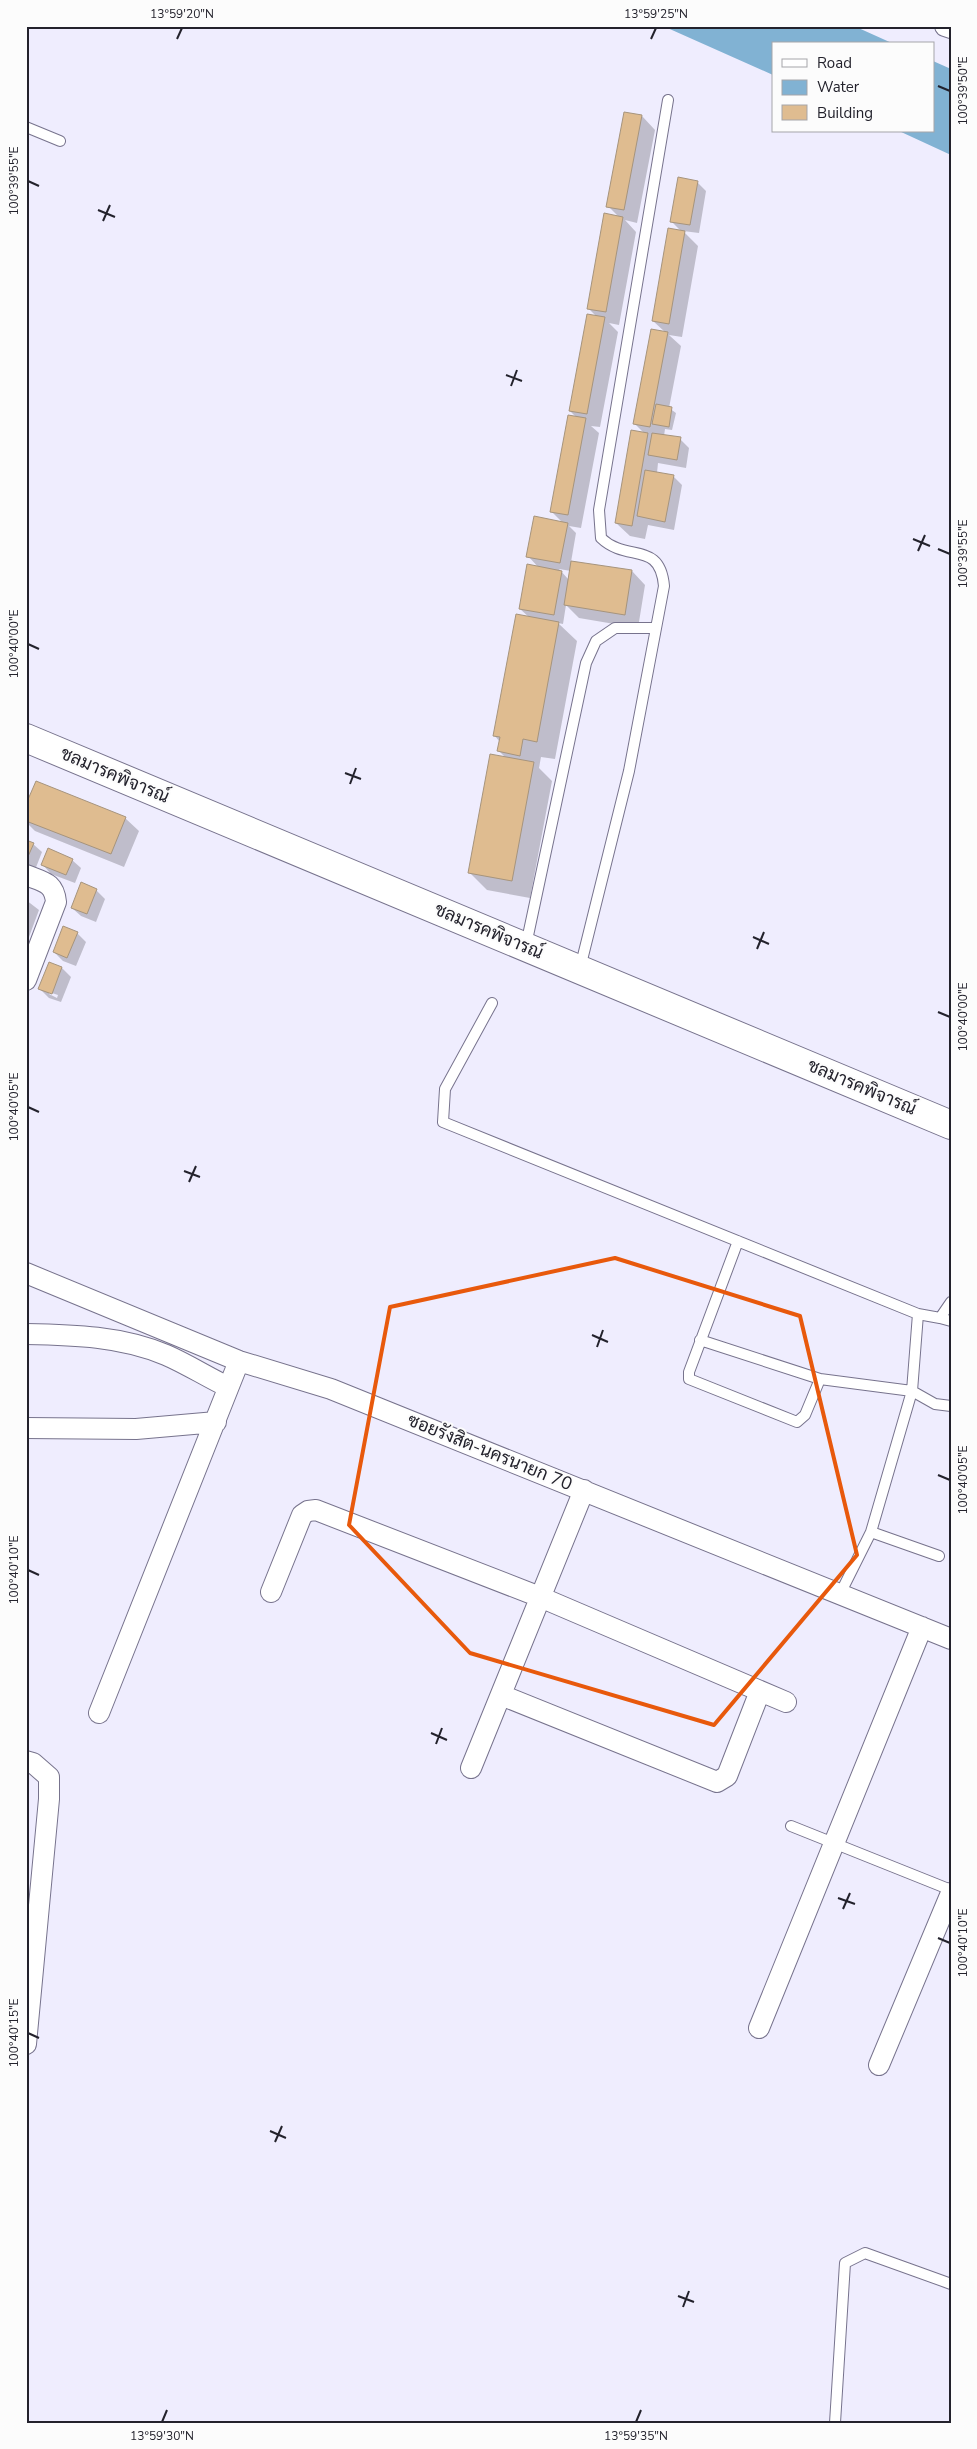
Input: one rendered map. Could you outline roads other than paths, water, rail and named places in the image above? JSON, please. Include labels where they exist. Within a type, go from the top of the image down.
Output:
[{"type":"street","points":[[946,26],[951,28]]},
{"type":"street","name":"ชลมารคพิจารณ์","points":[[26,738],[951,1125]]},
{"type":"street","points":[[26,875],[51,885],[55,892],[56,902],[26,980]]},
{"type":"street","name":"ซอยรังสิต-นครนายก 70","points":[[26,1273],[239,1361],[331,1389],[951,1639]]},
{"type":"street","points":[[26,1334],[88,1335],[126,1342],[166,1355],[228,1387]]},
{"type":"street","points":[[99,1713],[239,1361]]},
{"type":"street","points":[[26,1428],[136,1429],[216,1422]]},
{"type":"street","points":[[471,1768],[584,1490]]},
{"type":"street","points":[[271,1592],[302,1515],[308,1511],[316,1510],[540,1596],[786,1702]]},
{"type":"street","points":[[759,2028],[922,1627]]},
{"type":"street","points":[[501,1695],[717,1782],[727,1776],[760,1692]]},
{"type":"street","points":[[26,1761],[33,1763],[48,1777],[49,1798],[26,2044]]},
{"type":"street","points":[[879,2064],[951,1892]]},
{"type":"lane","points":[[580,969],[629,771],[664,586],[663,570],[656,561],[643,554],[611,548],[601,538],[599,510],[668,100]]},
{"type":"lane","points":[[26,127],[60,141]]},
{"type":"lane","points":[[526,946],[586,663],[596,641],[615,628],[656,628]]},
{"type":"lane","points":[[492,1003],[445,1089],[443,1122],[918,1314],[951,1321]]},
{"type":"lane","points":[[738,1241],[688,1372],[689,1379],[797,1422],[805,1415],[820,1379]]},
{"type":"lane","points":[[940,1318],[951,1302]]},
{"type":"lane","points":[[840,1594],[871,1532],[912,1391],[918,1314]]},
{"type":"lane","points":[[700,1340],[820,1379],[912,1391],[935,1404],[951,1406]]},
{"type":"lane","points":[[871,1532],[940,1556]]},
{"type":"lane","points":[[791,1826],[951,1892]]},
{"type":"lane","points":[[835,2423],[845,2263],[865,2253],[951,2284]]},
{"type":"water","points":[[663,26],[854,26],[890,42],[772,42],[772,75]]},
{"type":"water","points":[[934,61],[951,69],[951,155],[901,132],[934,132]]}]
